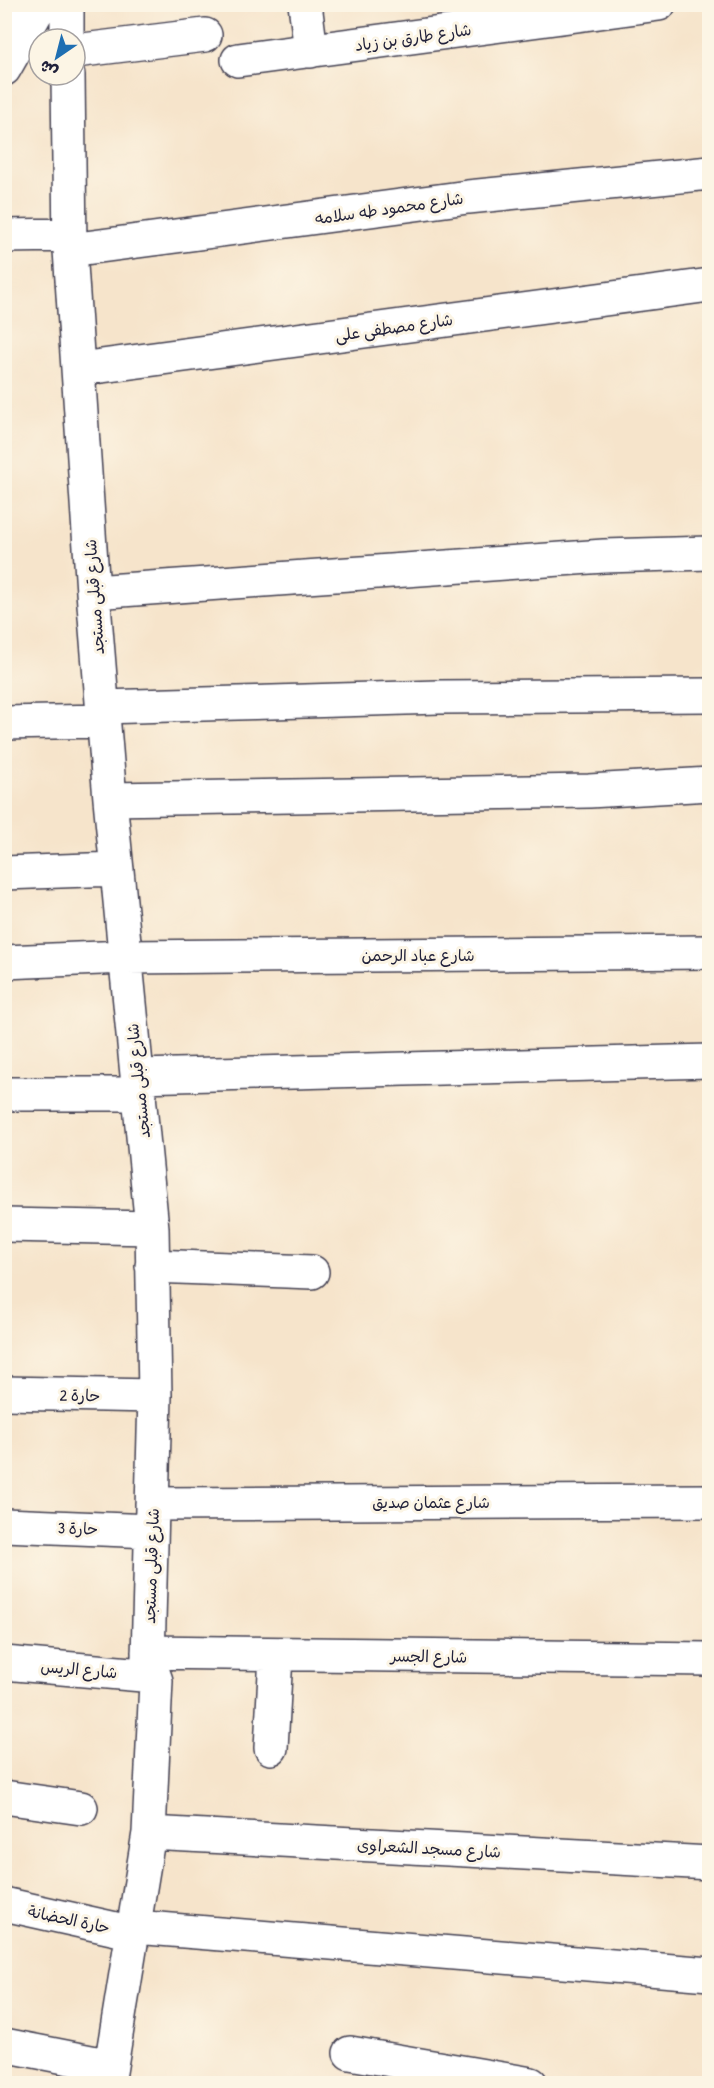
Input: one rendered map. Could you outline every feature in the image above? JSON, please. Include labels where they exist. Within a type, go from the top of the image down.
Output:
[{"type":"street","points":[[4,9],[32,4]]},
{"type":"street","points":[[4,69],[41,4]]},
{"type":"street","points":[[67,4],[67,27]]},
{"type":"street","points":[[305,4],[310,51]]},
{"type":"street","name":"شارع طارق بن زياد","points":[[238,60],[659,4]]},
{"type":"street","points":[[87,50],[205,35]]},
{"type":"street","name":"شارع قبلى مستجد","points":[[68,87],[70,243],[93,592],[102,714],[152,1228],[155,1396],[149,1833],[109,2075]]},
{"type":"street","name":"شارع محمود طه سلامه","points":[[4,236],[70,243],[468,197],[710,173]]},
{"type":"street","name":"شارع مصطفى على","points":[[79,369],[710,285]]},
{"type":"street","points":[[93,592],[604,556],[710,553]]},
{"type":"street","points":[[4,723],[102,714],[439,697],[710,696]]},
{"type":"street","points":[[110,799],[589,791],[710,784]]},
{"type":"street","points":[[4,873],[117,869]]},
{"type":"street","name":"شارع عباد الرحمن","points":[[4,962],[126,957],[710,952]]},
{"type":"street","points":[[4,1094],[139,1085],[710,1061]]},
{"type":"street","points":[[4,1225],[152,1228]]},
{"type":"street","points":[[152,1266],[312,1272]]},
{"type":"street","name":"حارة 2","points":[[4,1393],[155,1396]]},
{"type":"street","name":"شارع عثمان صديق","points":[[152,1517],[710,1500]]},
{"type":"street","name":"حارة 3","points":[[4,1525],[152,1517]]},
{"type":"street","points":[[271,1748],[276,1655]]},
{"type":"street","name":"شارع الجسر","points":[[151,1664],[276,1655],[710,1659]]},
{"type":"street","name":"شارع الريس","points":[[4,1663],[151,1664]]},
{"type":"street","points":[[4,1797],[81,1808]]},
{"type":"street","name":"شارع مسجد الشعراوى","points":[[149,1833],[710,1863]]},
{"type":"street","name":"حارة الحضانة","points":[[4,1904],[134,1930],[710,1974]]},
{"type":"street","points":[[4,2045],[109,2075]]},
{"type":"street","points":[[350,2054],[531,2084]]}]
